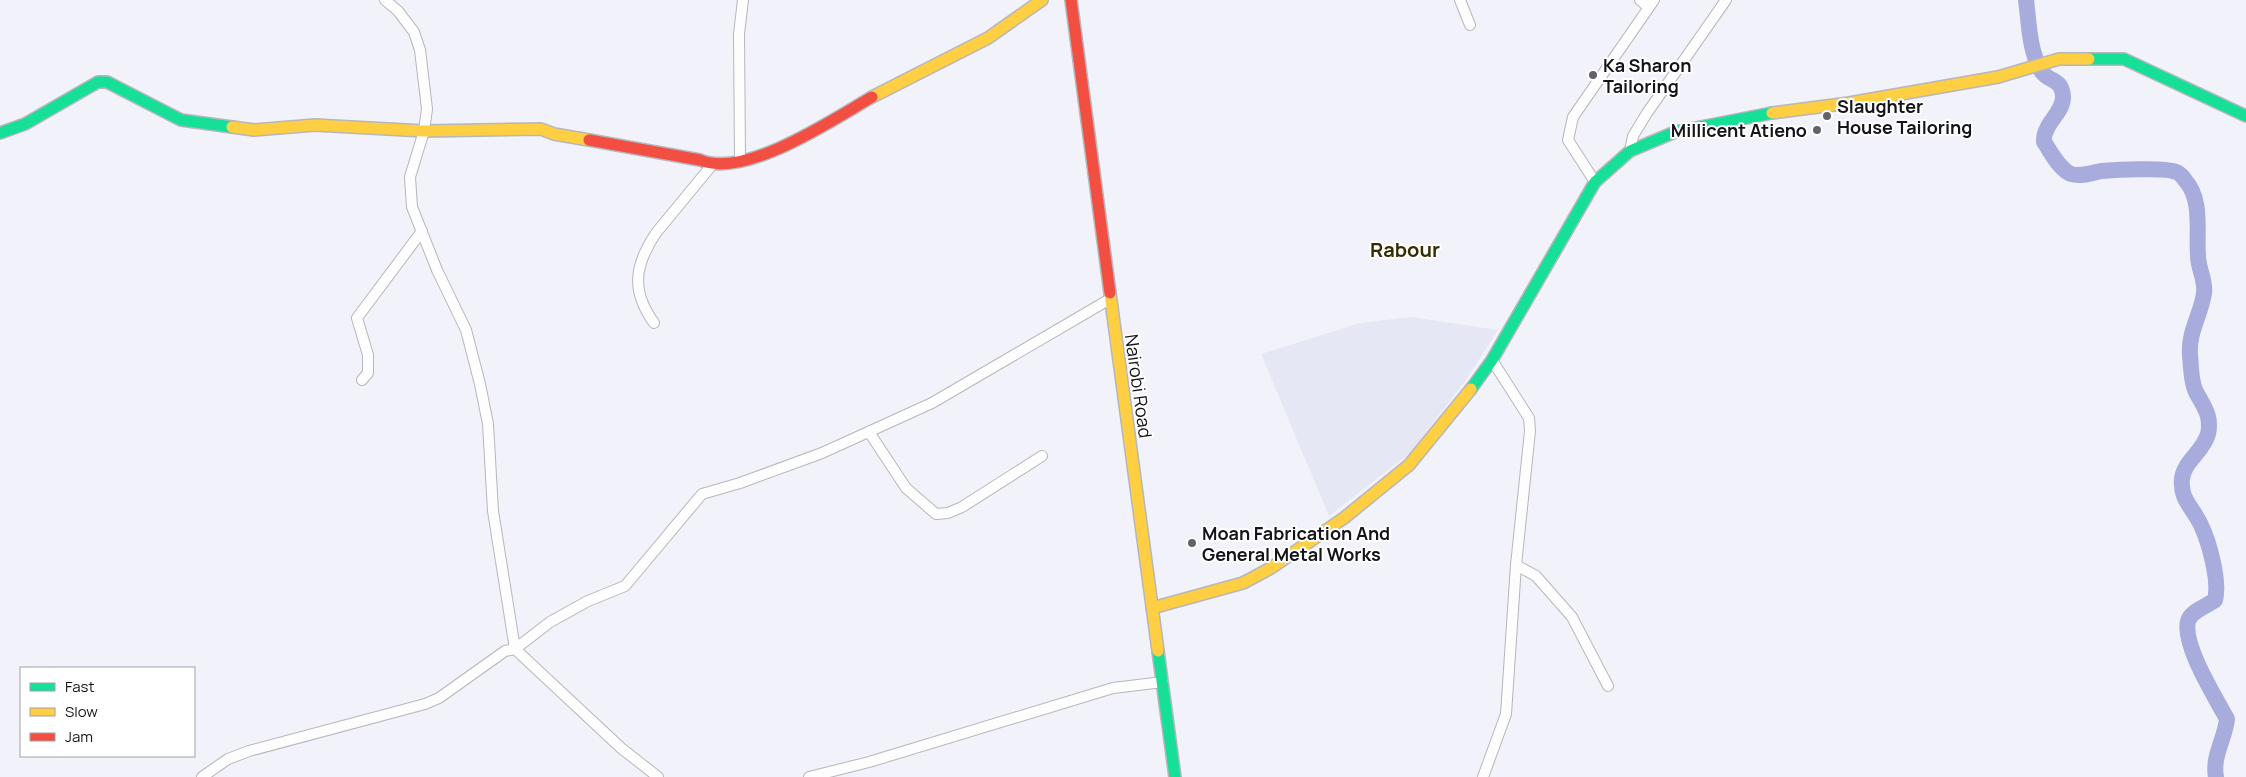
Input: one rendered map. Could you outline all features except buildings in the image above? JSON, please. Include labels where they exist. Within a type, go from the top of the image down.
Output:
[{"type":"main road","points":[[0,133],[25,124],[98,82],[107,82],[181,120],[254,130],[315,125],[424,131],[541,129],[554,134],[700,160],[712,165],[726,164],[740,158],[780,149],[892,86],[988,38],[1042,0]]},
{"type":"main road","name":"Nairobi Road","points":[[1071,0],[1175,777]]},
{"type":"main road","points":[[1152,608],[1242,583],[1272,568],[1344,518],[1409,465],[1460,404],[1492,360],[1582,201],[1595,182],[1630,151],[1675,132],[1762,114],[1848,104],[1998,78],[2059,59],[2124,59],[2246,116]]},
{"type":"street","points":[[386,0],[398,11],[414,32],[417,41],[427,109],[424,131],[410,177],[412,207],[466,330],[480,384],[488,424],[494,510],[515,649],[620,748],[658,777]]},
{"type":"street","points":[[740,158],[739,34],[744,0]]},
{"type":"street","points":[[1460,0],[1470,25]]},
{"type":"street","points":[[1630,151],[1633,136],[1647,113],[1726,0]]},
{"type":"street","points":[[1595,182],[1568,140],[1573,117],[1648,2]]},
{"type":"street","points":[[654,323],[645,310],[636,278],[653,238],[712,165]]},
{"type":"street","points":[[362,380],[368,373],[368,355],[357,318],[422,231]]},
{"type":"street","points":[[202,777],[228,759],[248,751],[425,704],[439,698],[505,651],[515,649],[550,622],[588,601],[625,586],[702,494],[804,460],[932,403],[1110,300]]},
{"type":"street","points":[[1483,777],[1506,714],[1516,565],[1530,431],[1528,418],[1492,360]]},
{"type":"street","points":[[869,432],[906,488],[936,514],[948,513],[962,506],[1042,456]]},
{"type":"street","points":[[1516,565],[1536,576],[1572,617],[1608,686]]},
{"type":"street","points":[[809,777],[878,759],[1113,688],[1163,682]]},
{"type":"shaded area","points":[[1411,317],[1498,330],[1466,380],[1410,453],[1329,516],[1261,354],[1360,323]]},
{"type":"waterway","points":[[2026,0],[2034,55],[2042,72],[2058,83],[2062,91],[2061,107],[2048,127],[2044,139],[2044,142],[2059,164],[2067,172],[2078,175],[2117,170],[2170,170],[2183,178],[2191,188],[2194,197],[2198,216],[2198,261],[2204,288],[2191,339],[2190,355],[2193,384],[2208,417],[2209,428],[2206,440],[2183,473],[2182,486],[2187,503],[2197,517],[2203,531],[2215,572],[2215,600],[2192,614],[2188,621],[2188,631],[2190,643],[2201,671],[2227,719],[2217,755],[2216,777]]},
{"type":"traffic: fast","points":[[2089,59],[2124,59],[2246,116]]},
{"type":"traffic: fast","points":[[0,133],[25,124],[98,82],[107,82],[181,120],[232,127]]},
{"type":"traffic: fast","points":[[1471,389],[1492,360],[1595,182],[1630,151],[1675,132],[1772,113]]},
{"type":"traffic: fast","points":[[1158,651],[1175,777]]},
{"type":"traffic: slow","points":[[872,97],[988,38],[1042,0]]},
{"type":"traffic: slow","points":[[1772,113],[1849,103],[1998,77],[2059,59],[2089,59]]},
{"type":"traffic: slow","points":[[232,127],[254,130],[315,125],[424,131],[541,129],[554,134],[589,140]]},
{"type":"traffic: slow","points":[[1110,293],[1158,651]]},
{"type":"traffic: slow","points":[[1152,608],[1243,583],[1271,568],[1344,518],[1409,465],[1471,389]]},
{"type":"traffic: jam","points":[[1071,0],[1110,293]]},
{"type":"traffic: jam","points":[[589,140],[719,164],[740,161],[788,144],[872,97]]},
{"type":"place","name":"Ka Sharon Tailoring","points":[[1593,75]]},
{"type":"place","name":"Slaughter House Tailoring","points":[[1827,116]]},
{"type":"place","name":"Millicent Atieno","points":[[1817,130]]},
{"type":"place","name":"Moan Fabrication And General Metal Works","points":[[1192,543]]},
{"type":"district","name":"Rabour","points":[[1405,249]]}]
